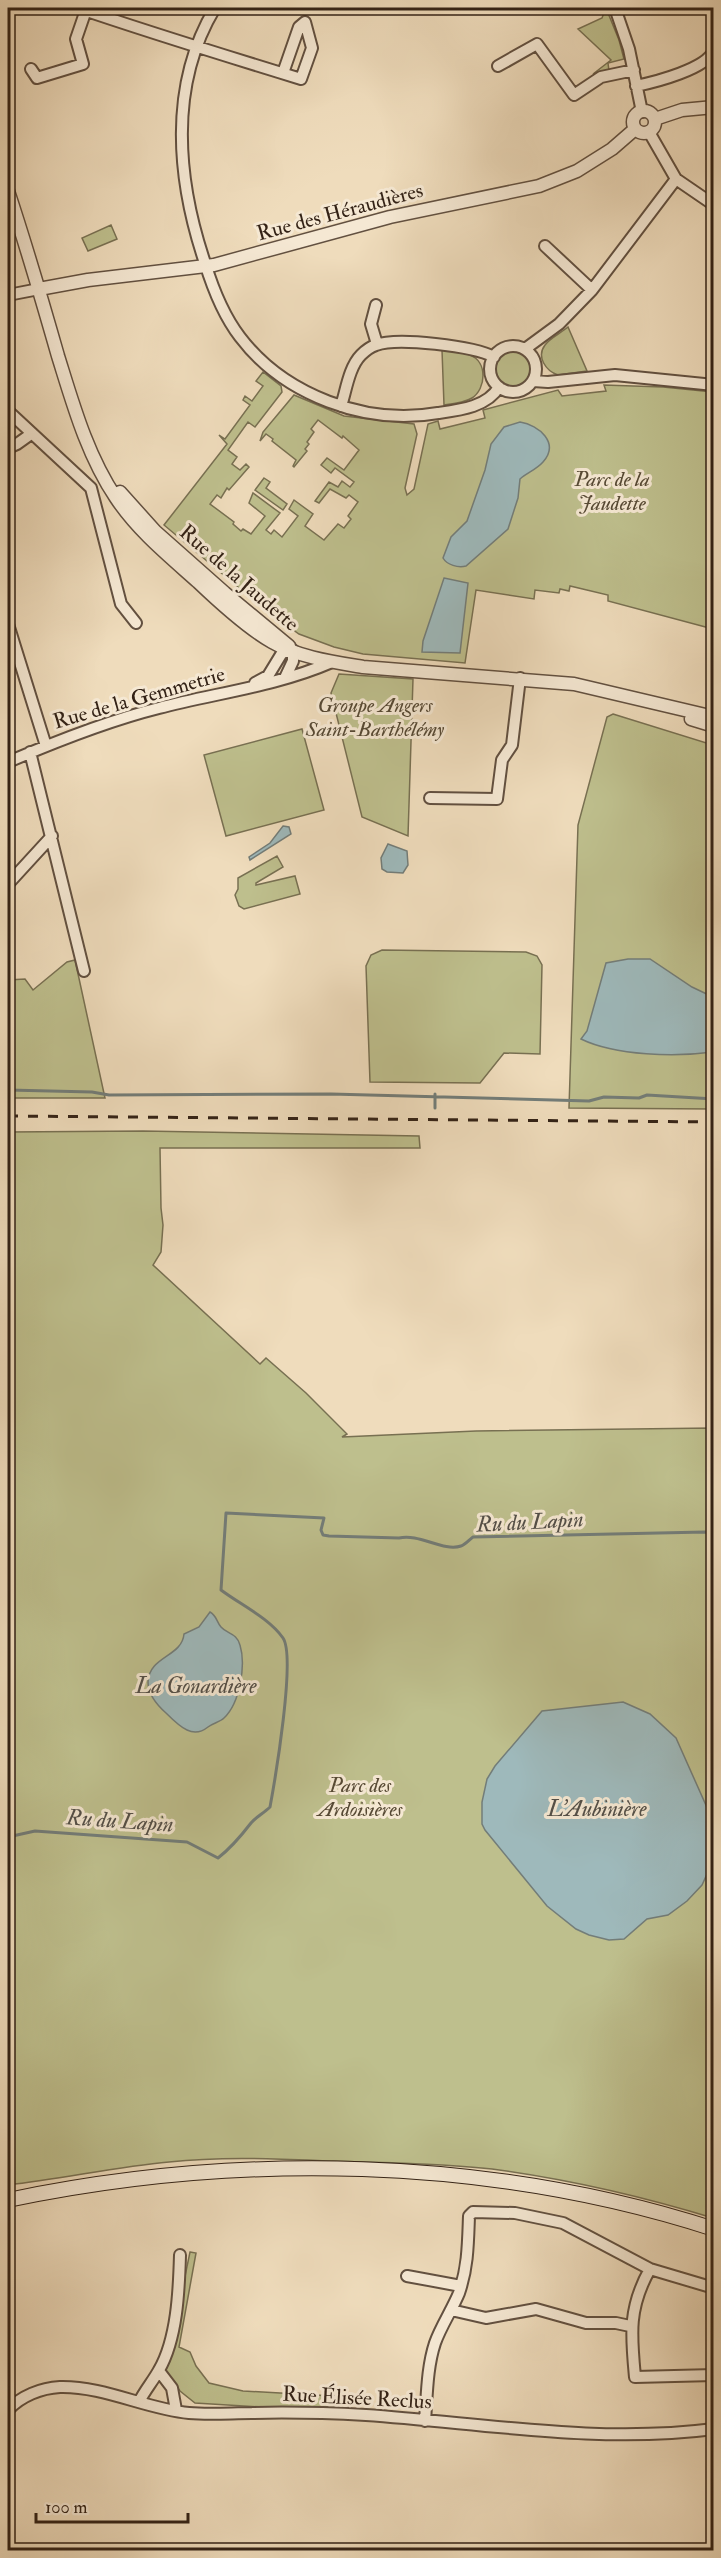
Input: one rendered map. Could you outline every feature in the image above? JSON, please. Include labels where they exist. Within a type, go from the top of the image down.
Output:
[{"type":"main road","points":[[8,2198],[124,2180],[208,2171],[279,2169],[397,2171],[472,2177],[541,2187],[617,2202],[714,2229]]},
{"type":"street","points":[[214,8],[197,46],[184,101],[181,147],[191,216],[206,266],[219,302],[240,338],[287,380],[310,394],[341,406],[378,414],[425,416],[475,405],[491,396],[499,387]]},
{"type":"street","points":[[615,8],[623,25],[642,112]]},
{"type":"street","points":[[31,69],[37,78],[83,64],[76,39],[82,9],[301,79],[312,48],[305,22],[299,27],[283,73]]},
{"type":"street","points":[[498,66],[537,44],[574,95],[595,80],[634,70]]},
{"type":"street","points":[[636,86],[652,83],[703,63],[711,57],[714,50]]},
{"type":"street","points":[[655,120],[682,110],[714,107]]},
{"type":"street","points":[[642,112],[650,113],[655,120],[654,128],[649,132],[642,133],[635,129],[634,117],[642,112]]},
{"type":"street","name":"Rue des Héraudières","points":[[39,289],[88,280],[206,266],[432,207],[506,195],[539,186],[577,171],[612,148],[635,129]]},
{"type":"street","points":[[649,132],[676,179],[714,205]]},
{"type":"street","points":[[525,349],[536,363],[533,381],[526,388],[515,392],[499,387],[491,375],[494,357],[508,347],[525,349],[559,324],[592,291],[676,179]]},
{"type":"street","name":"Rue de la Jaudette","points":[[8,191],[70,394],[94,458],[116,499],[144,533],[213,596],[272,643],[293,650]]},
{"type":"street","points":[[545,246],[592,291]]},
{"type":"street","points":[[8,295],[39,289]]},
{"type":"street","points":[[376,305],[372,324],[377,344]]},
{"type":"street","points":[[341,406],[359,356],[377,344],[416,343],[448,346],[481,352],[494,357]]},
{"type":"street","points":[[533,381],[548,382],[615,375],[714,385]]},
{"type":"street","points":[[8,411],[12,423],[31,434],[91,488],[121,604],[136,623]]},
{"type":"street","points":[[8,448],[31,434]]},
{"type":"street","name":"Rue de la Jaudette","points":[[94,458],[155,531],[225,594],[293,650]]},
{"type":"street","points":[[8,624],[46,746]]},
{"type":"street","points":[[272,643],[276,659]]},
{"type":"street","points":[[285,678],[293,661],[293,650],[332,662],[363,667],[574,684],[646,702],[659,702],[714,717]]},
{"type":"street","name":"Rue de la Gemmetrie","points":[[249,687],[268,676],[276,659],[282,653],[293,650]]},
{"type":"street","name":"Rue de la Gemmetrie","points":[[8,762],[84,730],[148,711],[285,678],[332,662]]},
{"type":"street","points":[[430,798],[497,799],[502,760],[512,745],[520,678]]},
{"type":"street","points":[[646,702],[657,708],[714,726]]},
{"type":"street","points":[[30,752],[84,971]]},
{"type":"street","points":[[8,884],[52,836]]},
{"type":"street","points":[[424,2421],[432,2354],[461,2286],[470,2242],[469,2218],[473,2212],[496,2211],[557,2221],[650,2269],[714,2288]]},
{"type":"street","points":[[139,2402],[151,2379],[159,2371],[171,2335],[179,2289],[180,2255]]},
{"type":"street","points":[[650,2269],[630,2326],[635,2377],[714,2375]]},
{"type":"street","points":[[407,2276],[461,2286]]},
{"type":"street","points":[[452,2310],[486,2318],[536,2309],[586,2323],[616,2323],[630,2326]]},
{"type":"street","points":[[159,2371],[172,2388],[176,2410]]},
{"type":"street","name":"Rue Élisée Reclus","points":[[8,2410],[36,2391],[59,2387],[83,2388],[188,2413],[337,2413],[493,2428],[578,2433],[626,2434],[714,2429]]},
{"type":"green space","points":[[606,8],[624,59],[608,63],[609,71],[593,74],[611,60],[578,29],[602,18]]},
{"type":"green space","points":[[111,225],[117,239],[88,251],[82,238]]},
{"type":"green space","points":[[568,327],[587,371],[558,375],[546,367],[542,359],[542,350],[550,340]]},
{"type":"green space","points":[[442,350],[467,354],[476,358],[480,363],[482,382],[477,394],[472,398],[444,405]]},
{"type":"green space","points":[[513,350],[526,356],[532,369],[526,382],[513,388],[500,382],[494,369],[500,356]]},
{"type":"green space","name":"Parc de la Jaudette","points":[[263,372],[281,386],[282,392],[255,427],[248,422],[228,450],[237,457],[232,464],[240,470],[246,464],[249,467],[229,490],[227,488],[221,498],[217,495],[210,504],[234,522],[233,524],[241,531],[243,529],[251,534],[265,516],[249,503],[253,493],[280,513],[266,530],[271,534],[274,530],[282,537],[298,516],[289,509],[294,500],[313,514],[305,526],[324,540],[338,524],[344,528],[351,519],[348,516],[358,502],[349,495],[346,498],[330,489],[319,503],[315,501],[329,482],[338,487],[342,481],[350,487],[354,482],[335,468],[331,473],[321,465],[327,458],[344,470],[359,450],[343,436],[342,438],[318,420],[311,429],[314,432],[307,442],[309,444],[305,449],[307,451],[294,467],[296,460],[272,441],[273,439],[266,434],[260,441],[263,432],[294,395],[344,416],[414,424],[417,434],[405,488],[407,495],[414,489],[428,424],[438,421],[440,429],[485,418],[483,410],[558,390],[562,396],[606,391],[604,385],[713,392],[713,629],[608,601],[608,595],[570,586],[569,591],[560,589],[559,593],[535,590],[534,599],[476,590],[465,663],[363,654],[334,647],[299,634],[263,608],[164,525],[227,444],[219,435],[225,439],[250,405],[243,400],[245,396],[252,401],[263,386],[256,381]]},
{"type":"green space","points":[[264,478],[270,482],[266,488],[287,504],[283,510],[255,490]]},
{"type":"green space","name":"Groupe Angers Saint-Barthélémy","points":[[339,674],[413,679],[408,836],[362,817],[331,693]]},
{"type":"green space","points":[[613,714],[713,745],[714,936],[710,943],[714,944],[713,1109],[569,1108],[578,825],[607,717]]},
{"type":"green space","points":[[302,729],[324,810],[226,836],[204,755]]},
{"type":"green space","points":[[277,856],[283,867],[256,885],[295,876],[300,894],[244,909],[239,906],[235,895],[238,889],[238,878]]},
{"type":"green space","points":[[382,950],[526,952],[537,956],[542,965],[540,1054],[504,1053],[480,1083],[370,1082],[366,966],[371,955]]},
{"type":"green space","points":[[75,960],[105,1098],[8,1098],[8,980],[25,979],[33,990],[67,962]]},
{"type":"green space","name":"Parc des Ardoisières","points":[[143,1131],[419,1136],[420,1148],[160,1148],[163,1225],[161,1252],[153,1265],[260,1364],[266,1358],[306,1393],[347,1434],[342,1437],[476,1431],[713,1428],[713,2218],[659,2202],[576,2183],[492,2169],[432,2164],[210,2159],[149,2164],[8,2185],[8,1132]]},
{"type":"green space","points":[[190,2252],[196,2253],[179,2347],[190,2352],[196,2366],[209,2383],[243,2391],[349,2397],[349,2406],[294,2409],[195,2403],[180,2391],[164,2368]]},
{"type":"water","points":[[520,422],[534,427],[545,436],[549,448],[548,455],[541,464],[520,479],[518,498],[508,529],[466,566],[450,564],[443,558],[451,537],[467,521],[485,470],[491,444],[504,427]]},
{"type":"water","points":[[444,578],[468,583],[460,653],[422,652],[423,641]]},
{"type":"water","points":[[283,826],[289,827],[291,834],[250,860],[249,857],[270,843]]},
{"type":"water","points":[[388,844],[407,851],[408,865],[403,873],[387,872],[382,869],[381,858]]},
{"type":"water","points":[[628,959],[650,959],[692,987],[713,997],[713,1052],[646,1054],[611,1049],[581,1039],[587,1031],[606,963]]},
{"type":"water","name":"La Gonardière","points":[[210,1612],[221,1627],[239,1641],[242,1653],[242,1673],[238,1694],[230,1711],[221,1721],[201,1731],[193,1732],[179,1725],[159,1707],[151,1695],[148,1682],[150,1673],[159,1661],[178,1648],[184,1634],[199,1627]]},
{"type":"water","name":"L'Aubinière","points":[[623,1702],[650,1714],[676,1738],[713,1821],[713,1861],[702,1885],[687,1901],[668,1915],[647,1919],[624,1939],[609,1940],[576,1929],[547,1906],[485,1830],[482,1824],[482,1802],[487,1779],[495,1766],[542,1711]]},
{"type":"waterway","points":[[8,1090],[92,1092],[109,1095],[331,1094],[589,1101],[604,1097],[639,1098],[647,1095],[714,1099]]},
{"type":"waterway","points":[[435,1094],[435,1108]]},
{"type":"waterway","name":"Ru du Lapin","points":[[8,1837],[35,1831],[187,1842],[218,1858],[236,1842],[253,1821],[270,1807],[286,1693],[286,1650],[283,1638],[270,1624],[221,1590],[226,1513],[324,1518],[321,1530],[323,1535],[407,1537],[447,1547],[462,1545],[473,1537],[705,1532],[714,1535]]},
{"type":"railway","points":[[8,1116],[714,1122]]}]
